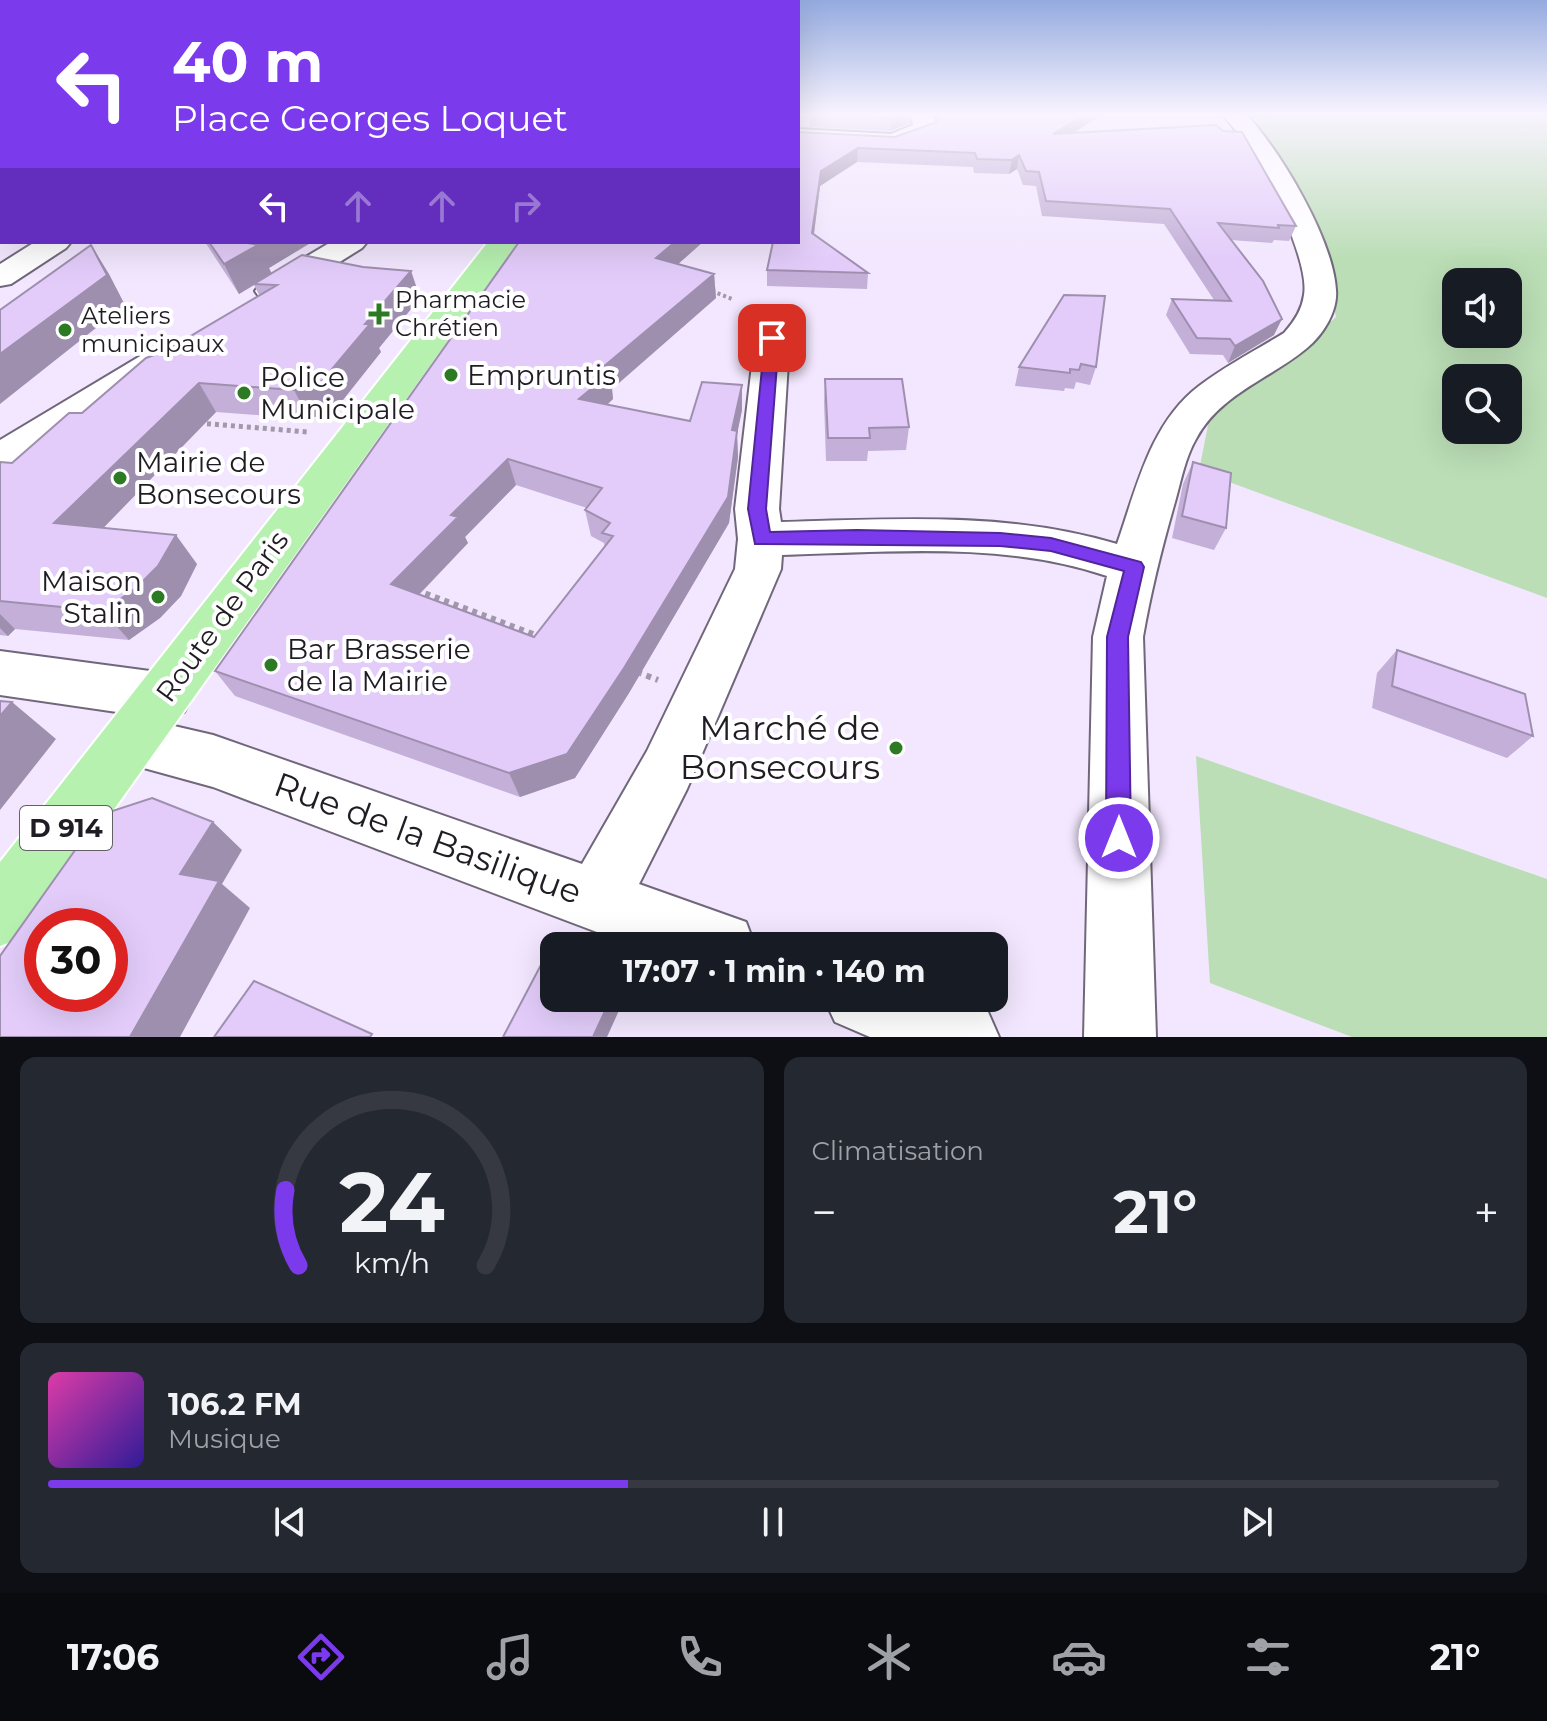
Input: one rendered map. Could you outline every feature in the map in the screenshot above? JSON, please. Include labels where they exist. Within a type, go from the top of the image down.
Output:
[{"type":"main road","name":"Route de Paris","points":[[0,914],[501,244]]},
{"type":"street","points":[[1120,1037],[1118,637],[1134,567],[1165,463],[1189,418],[1210,395],[1296,340],[1311,324],[1321,293],[1314,254],[1269,162]]},
{"type":"street","points":[[0,277],[53,244]]},
{"type":"street","points":[[246,307],[349,244]]},
{"type":"street","points":[[597,899],[667,770],[758,569],[761,539],[757,509],[773,330],[763,319]]},
{"type":"street","points":[[0,458],[180,347]]},
{"type":"street","points":[[761,539],[1000,539],[1051,544],[1134,567]]},
{"type":"street","name":"Rue de la Basilique","points":[[0,673],[148,719],[213,761],[685,932]]},
{"type":"street","points":[[896,1012],[963,1037]]},
{"type":"path","points":[[700,287],[741,304],[763,319]]},
{"type":"path","points":[[185,422],[307,432]]},
{"type":"path","points":[[410,588],[543,637]]},
{"type":"path","points":[[632,670],[700,697]]},
{"type":"green space","points":[[1285,162],[1547,162],[1547,598],[1199,471],[1210,415],[1286,362],[1336,317],[1324,254]]},
{"type":"green space","points":[[1196,756],[1547,879],[1547,1037],[1352,1037],[1210,983]]},
{"type":"building","points":[[800,162],[835,162],[821,171],[812,233],[868,273],[767,270],[773,244],[800,244]]},
{"type":"building","points":[[1022,162],[1259,162],[1296,226],[1278,225],[1279,228],[1218,223],[1263,281],[1282,319],[1235,346],[1230,339],[1197,338],[1172,299],[1231,301],[1170,209],[1046,201],[1039,172],[1026,171]]},
{"type":"building","points":[[210,244],[258,245],[224,264]]},
{"type":"building","points":[[518,244],[673,244],[656,258],[714,274],[597,372],[609,374],[579,399],[690,421],[702,382],[742,385],[732,430],[737,431],[728,497],[624,668],[567,754],[509,773],[215,671]],"holes":[[[508,459],[602,488],[585,510],[610,523],[602,533],[613,536],[534,637],[391,584],[458,517],[451,515]]]},
{"type":"building","points":[[91,245],[107,275],[0,354],[0,310]]},
{"type":"building","points":[[302,255],[363,267],[411,271],[365,324],[370,324],[322,381],[294,390],[199,383],[54,523],[176,535],[158,566],[136,588],[103,611],[0,601],[0,462],[12,463],[69,413],[82,413],[146,358],[165,351],[277,285],[254,284]]},
{"type":"building","points":[[1064,295],[1105,296],[1096,367],[1081,364],[1079,370],[1070,369],[1070,373],[1019,367]]},
{"type":"building","points":[[825,379],[902,379],[909,427],[869,428],[870,438],[828,438]]},
{"type":"building","points":[[1193,462],[1231,473],[1226,528],[1182,516]]},
{"type":"building","points":[[1397,650],[1525,694],[1533,736],[1392,686]]},
{"type":"building","points":[[0,701],[12,702],[0,716]]},
{"type":"building","points":[[152,798],[213,822],[180,874],[219,881],[130,1037],[0,1037],[0,956],[24,922],[24,1012],[128,1012],[128,908],[34,908],[100,815]]},
{"type":"building","points":[[540,967],[540,1012],[605,1012],[593,1037],[503,1037]]},
{"type":"building","points":[[254,981],[372,1034],[370,1037],[214,1037]]},
{"type":"place","name":"Pharmacie Chrétien","points":[[379,314]]},
{"type":"place","name":"Ateliers municipaux","points":[[65,330]]},
{"type":"place","name":"Empruntis","points":[[451,375]]},
{"type":"place","name":"Police Municipale","points":[[244,393]]},
{"type":"place","name":"Mairie de Bonsecours","points":[[120,478]]},
{"type":"place","name":"Maison Stalin","points":[[158,597]]},
{"type":"place","name":"Bar Brasserie de la Mairie","points":[[271,665]]},
{"type":"place","name":"Marché de Bonsecours","points":[[896,748]]},
{"type":"route","points":[[772,338],[757,509],[761,539],[1000,539],[1051,544],[1134,567],[1118,637],[1119,838]]}]
